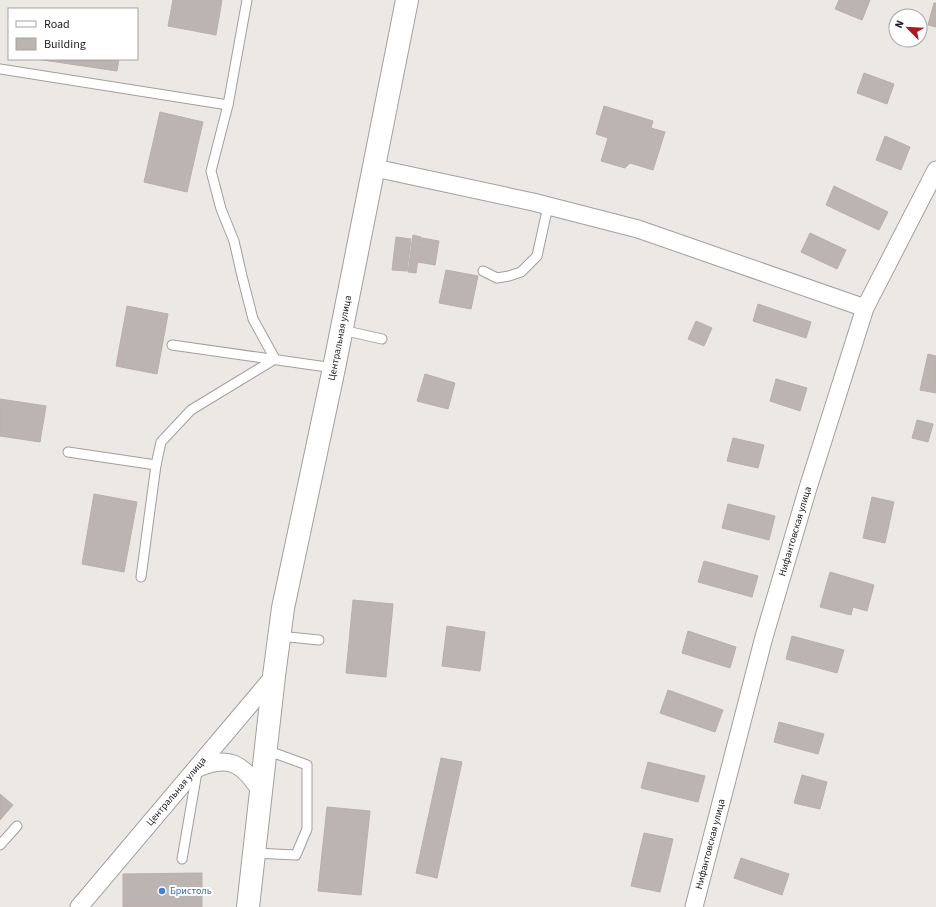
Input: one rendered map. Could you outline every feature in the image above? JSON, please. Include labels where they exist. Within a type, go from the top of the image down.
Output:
[{"type":"street","name":"Центральная улица","points":[[248,907],[265,750],[283,608],[342,330],[407,0]]},
{"type":"street","points":[[374,168],[548,206],[638,229],[865,308]]},
{"type":"street","name":"Нифантовская улица","points":[[694,907],[764,637],[807,491],[865,308],[936,170]]},
{"type":"street","name":"Центральная улица","points":[[79,907],[274,676]]},
{"type":"street","points":[[196,770],[212,762],[222,761],[234,765],[244,769],[261,792]]},
{"type":"lane","points":[[247,0],[228,105],[212,171],[221,209],[234,241],[253,319],[275,359]]},
{"type":"lane","points":[[0,69],[228,105]]},
{"type":"lane","points":[[483,272],[497,278],[509,276],[521,272],[537,256],[548,206]]},
{"type":"lane","points":[[342,330],[382,339]]},
{"type":"lane","points":[[172,345],[334,368]]},
{"type":"lane","points":[[141,577],[156,465],[161,442],[191,410],[275,359]]},
{"type":"lane","points":[[68,452],[156,465]]},
{"type":"lane","points":[[279,636],[319,640]]},
{"type":"lane","points":[[254,854],[296,855],[307,829],[307,765],[265,750]]},
{"type":"lane","points":[[182,859],[196,770]]},
{"type":"lane","points":[[0,845],[17,826]]},
{"type":"building","points":[[173,0],[222,0],[216,35],[168,26]]},
{"type":"building","points":[[839,0],[870,0],[862,20],[835,9]]},
{"type":"building","points":[[934,3],[936,3],[936,27],[928,25]]},
{"type":"building","points":[[43,60],[119,60],[117,71]]},
{"type":"building","points":[[864,73],[894,84],[887,104],[857,93]]},
{"type":"building","points":[[604,106],[653,121],[651,128],[665,132],[653,170],[630,163],[625,168],[601,161],[608,138],[596,134]]},
{"type":"building","points":[[160,112],[203,122],[187,192],[144,182]]},
{"type":"building","points":[[885,136],[910,147],[901,170],[876,160]]},
{"type":"building","points":[[834,186],[888,212],[879,230],[826,205]]},
{"type":"building","points":[[810,233],[846,250],[837,269],[801,252]]},
{"type":"building","points":[[413,235],[421,237],[416,273],[408,272]]},
{"type":"building","points":[[396,237],[411,239],[407,271],[392,270]]},
{"type":"building","points":[[422,238],[439,241],[435,265],[418,262]]},
{"type":"building","points":[[446,270],[478,276],[471,309],[439,303]]},
{"type":"building","points":[[758,304],[811,322],[806,338],[753,321]]},
{"type":"building","points":[[127,306],[168,314],[157,374],[116,366]]},
{"type":"building","points":[[696,321],[712,328],[704,346],[688,339]]},
{"type":"building","points":[[928,354],[936,356],[936,393],[920,390]]},
{"type":"building","points":[[425,374],[455,383],[448,409],[417,401]]},
{"type":"building","points":[[776,379],[807,388],[800,411],[770,401]]},
{"type":"building","points":[[0,399],[46,406],[40,442],[0,436]]},
{"type":"building","points":[[917,420],[933,424],[928,442],[912,438]]},
{"type":"building","points":[[733,438],[764,445],[758,468],[727,461]]},
{"type":"building","points":[[94,494],[137,502],[124,572],[82,564]]},
{"type":"building","points":[[872,497],[894,502],[885,543],[863,538]]},
{"type":"building","points":[[728,504],[775,516],[769,540],[722,528]]},
{"type":"building","points":[[704,561],[758,576],[752,597],[698,582]]},
{"type":"building","points":[[830,572],[874,585],[867,611],[853,607],[851,615],[820,607]]},
{"type":"building","points":[[353,600],[393,604],[386,677],[346,673]]},
{"type":"building","points":[[447,626],[485,632],[480,671],[442,666]]},
{"type":"building","points":[[688,631],[736,647],[730,668],[682,653]]},
{"type":"building","points":[[792,636],[844,650],[837,673],[786,659]]},
{"type":"building","points":[[668,690],[723,710],[715,732],[660,713]]},
{"type":"building","points":[[779,722],[824,734],[818,754],[774,742]]},
{"type":"building","points":[[441,758],[462,762],[437,878],[416,873]]},
{"type":"building","points":[[648,762],[705,776],[698,802],[641,788]]},
{"type":"building","points":[[802,775],[827,782],[820,809],[794,803]]},
{"type":"building","points":[[0,794],[13,805],[0,820]]},
{"type":"building","points":[[327,807],[370,811],[361,895],[318,891]]},
{"type":"building","points":[[644,833],[673,839],[660,892],[631,886]]},
{"type":"building","points":[[741,858],[789,874],[782,895],[734,878]]},
{"type":"building","name":"Бристоль","points":[[202,873],[202,907],[123,907],[123,874]]},
{"type":"place","name":"Бристоль","points":[[162,891]]}]
